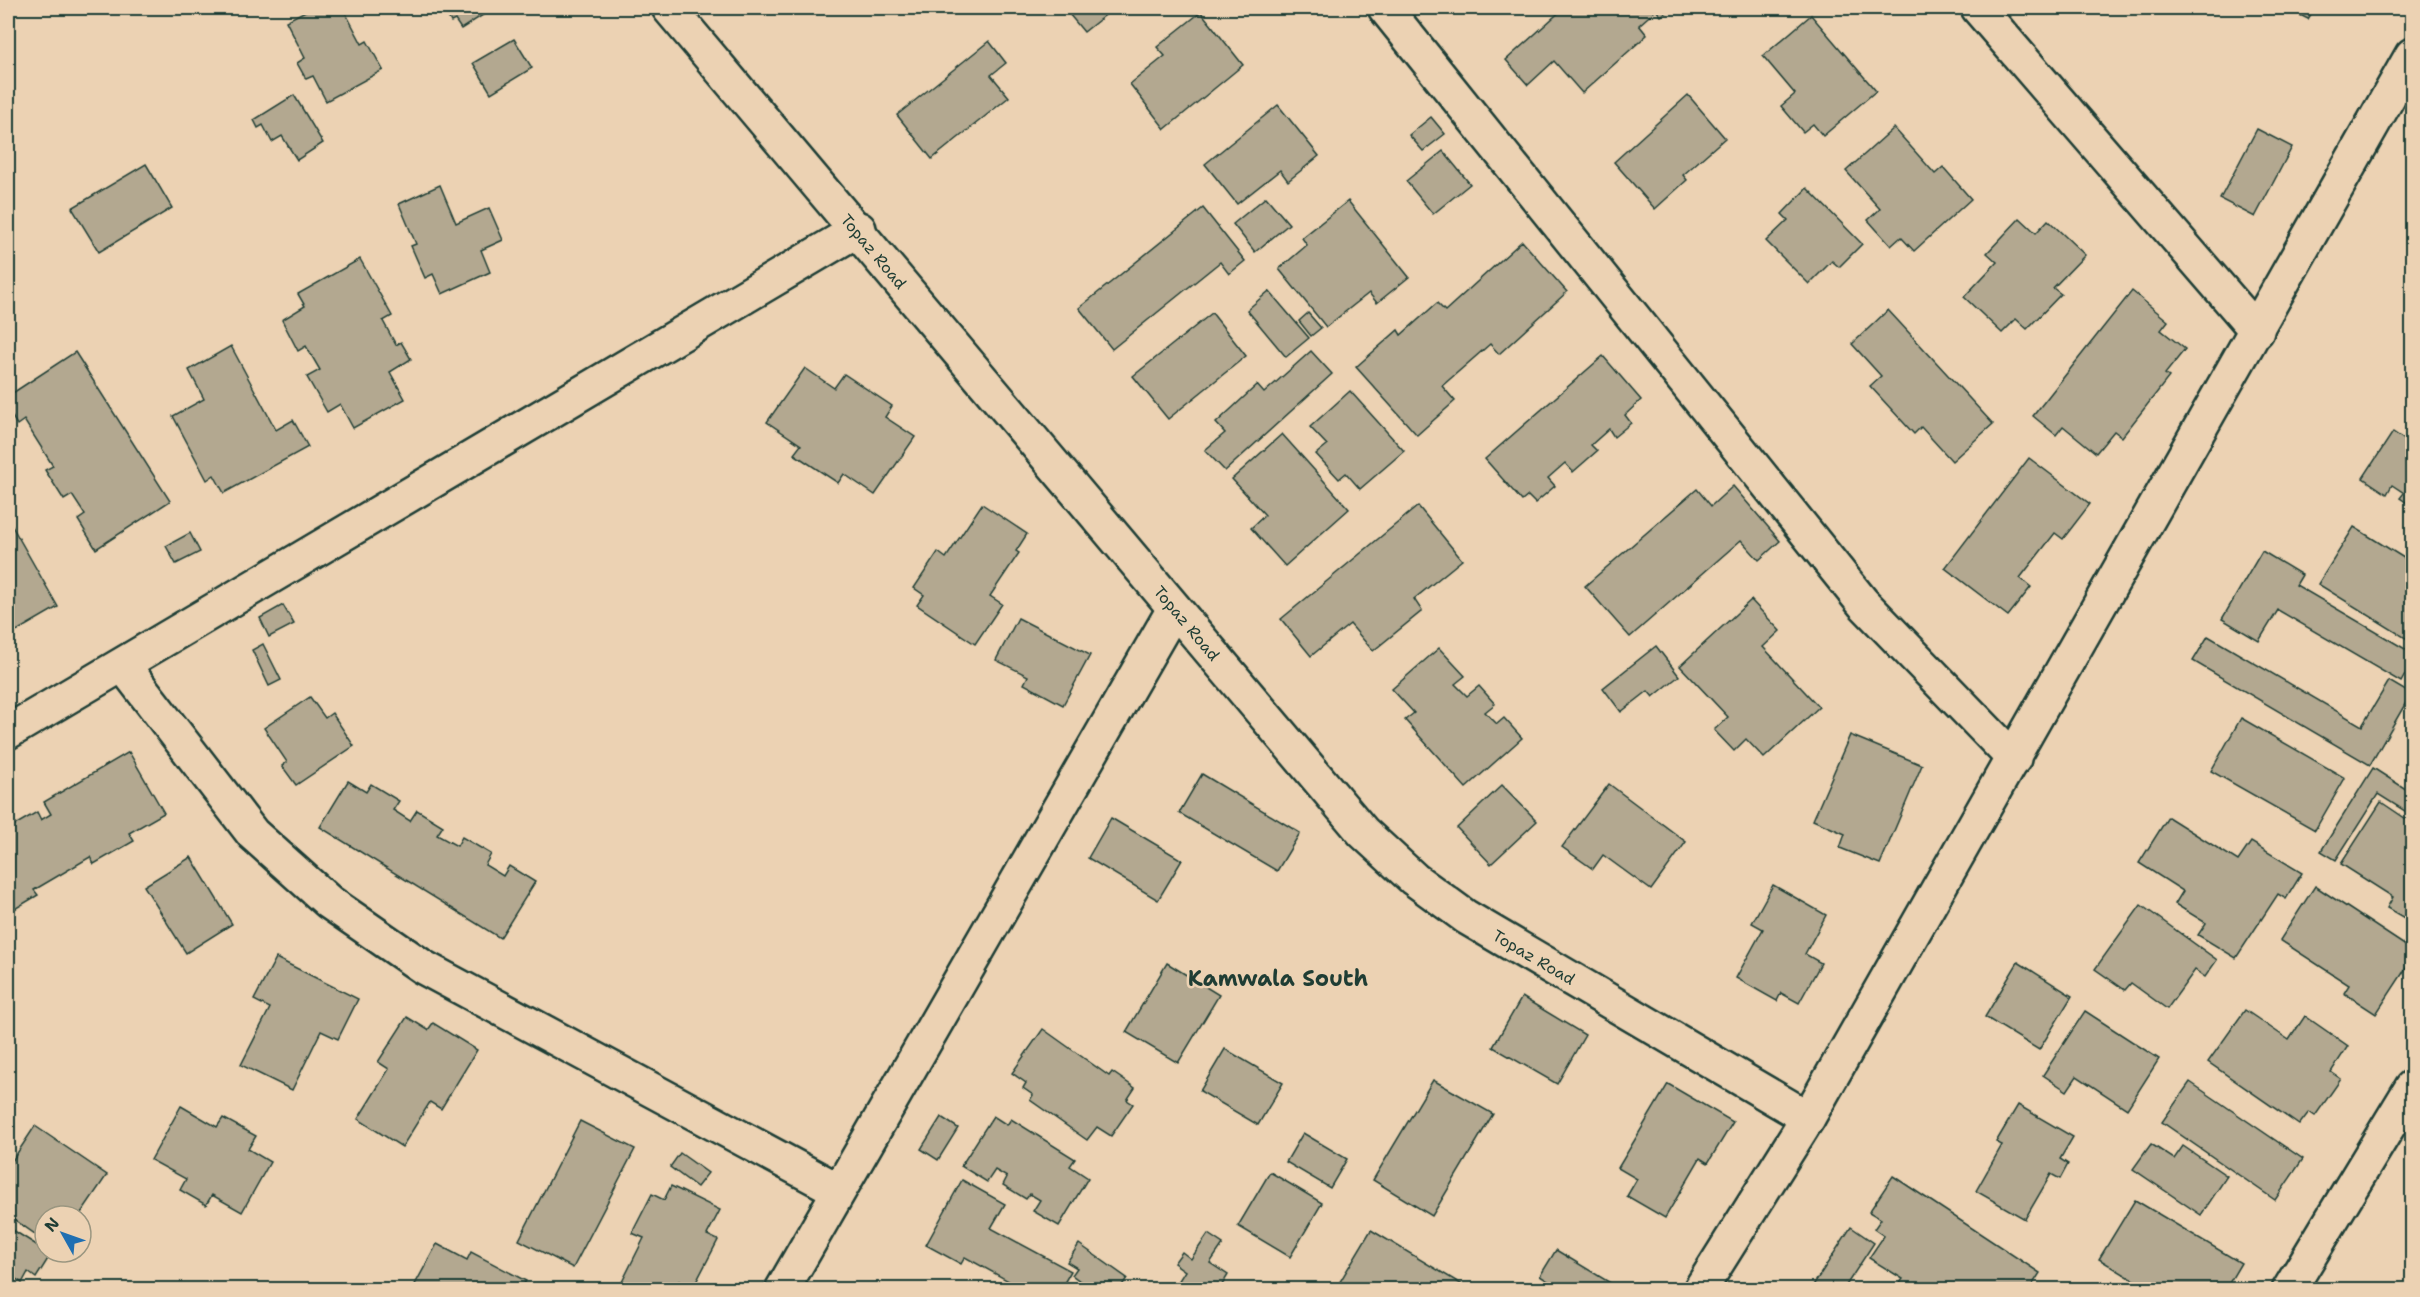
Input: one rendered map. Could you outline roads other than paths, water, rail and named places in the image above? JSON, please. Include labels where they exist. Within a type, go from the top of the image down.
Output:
[{"type":"street","name":"Topaz Road","points":[[669,8],[859,230],[1363,832],[1414,879],[1466,917],[1808,1118]]},
{"type":"street","points":[[1385,8],[1863,603],[2014,759]]},
{"type":"street","points":[[1978,8],[2257,331]]},
{"type":"street","points":[[1700,1290],[1808,1118],[2412,55]]},
{"type":"street","points":[[8,732],[859,230]]},
{"type":"street","points":[[782,1290],[1174,609]]},
{"type":"street","points":[[123,665],[253,834],[330,902],[423,967],[838,1190]]},
{"type":"street","points":[[2289,1290],[2412,1087]]},
{"type":"district","name":"Kamwala South","points":[[1278,978]]}]
